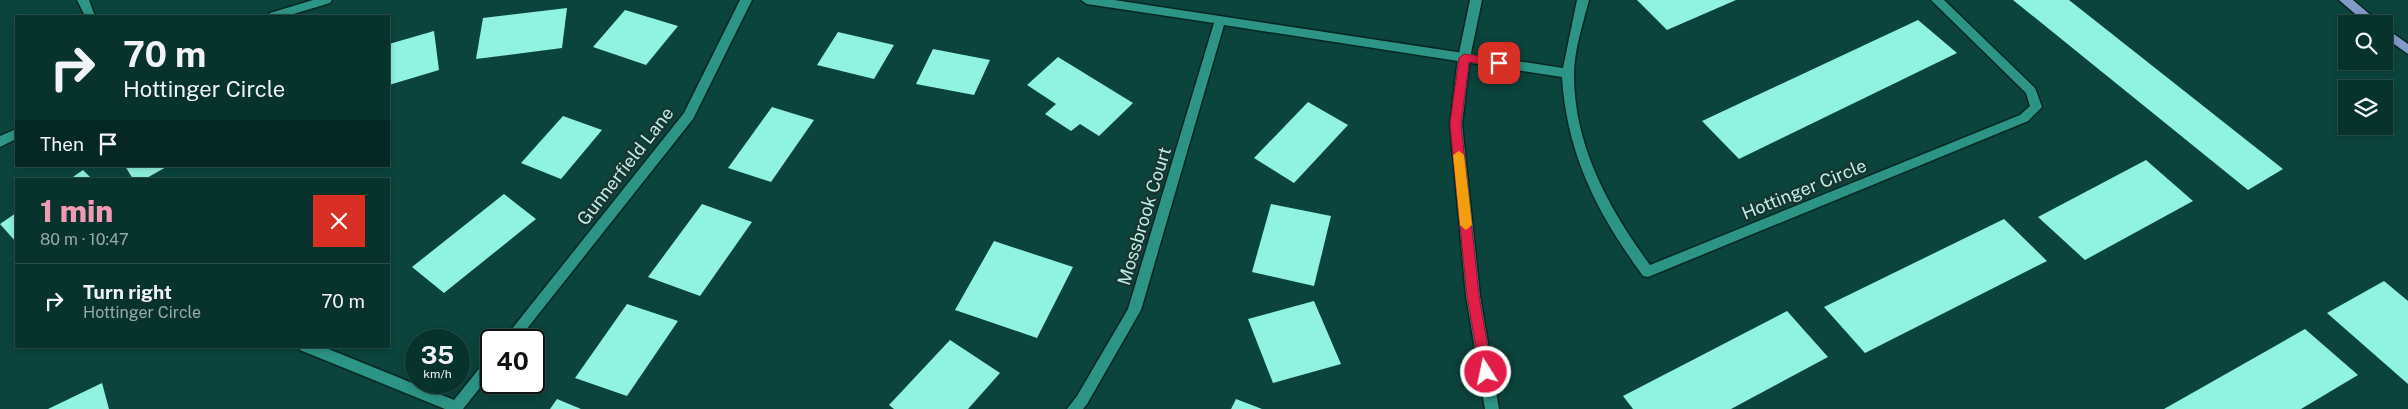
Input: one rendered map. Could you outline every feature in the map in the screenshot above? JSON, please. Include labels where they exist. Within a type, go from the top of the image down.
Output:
[{"type":"main road","points":[[2345,0],[2364,15]]},
{"type":"main road","points":[[2393,38],[2408,50]]},
{"type":"street","points":[[83,0],[90,15]]},
{"type":"street","points":[[277,15],[326,0]]},
{"type":"street","name":"Gunnerfield Lane","points":[[519,329],[689,116],[746,0]]},
{"type":"street","points":[[1087,0],[1568,73]]},
{"type":"street","points":[[1476,0],[1464,58],[1456,124],[1473,296],[1492,409]]},
{"type":"street","name":"Hottinger Circle","points":[[1583,0],[1568,73],[1573,119],[1583,163],[1602,205],[1628,246],[1648,272],[2024,118],[2036,107],[2031,91],[1937,0]]},
{"type":"street","name":"Mossbrook Court","points":[[1074,409],[1082,400],[1134,310],[1220,21]]},
{"type":"street","points":[[0,142],[15,134]]},
{"type":"street","points":[[310,348],[456,408],[480,378]]},
{"type":"building","points":[[1637,0],[1736,0],[1667,30]]},
{"type":"building","points":[[2013,0],[2069,0],[2283,169],[2248,190]]},
{"type":"building","points":[[567,8],[562,48],[476,59],[483,18]]},
{"type":"building","points":[[625,10],[678,26],[646,65],[593,47]]},
{"type":"building","points":[[1918,20],[1957,53],[1739,159],[1702,121]]},
{"type":"building","points":[[434,31],[439,70],[390,85],[390,44]]},
{"type":"building","points":[[838,32],[894,45],[874,79],[817,65]]},
{"type":"building","points":[[933,49],[990,60],[974,95],[916,84]]},
{"type":"building","points":[[1058,57],[1133,103],[1099,136],[1080,124],[1071,131],[1045,114],[1056,104],[1027,85]]},
{"type":"building","points":[[1308,102],[1348,125],[1294,183],[1254,158]]},
{"type":"building","points":[[772,107],[814,120],[771,182],[728,168]]},
{"type":"building","points":[[563,116],[602,130],[561,179],[521,163]]},
{"type":"building","points":[[2146,160],[2193,201],[2085,260],[2038,217]]},
{"type":"building","points":[[126,167],[166,167],[147,178],[132,178]]},
{"type":"building","points":[[83,170],[91,178],[71,178]]},
{"type":"building","points":[[504,194],[536,219],[444,293],[412,267]]},
{"type":"building","points":[[702,204],[752,222],[700,296],[648,277]]},
{"type":"building","points":[[1271,204],[1331,216],[1314,286],[1252,272]]},
{"type":"building","points":[[15,214],[15,241],[0,224]]},
{"type":"building","points":[[2004,219],[2047,261],[1865,353],[1824,307]]},
{"type":"building","points":[[994,241],[1073,267],[1037,338],[955,310]]},
{"type":"building","points":[[2384,281],[2408,301],[2408,384],[2327,313]]},
{"type":"building","points":[[1314,301],[1341,364],[1273,383],[1248,319]]},
{"type":"building","points":[[627,304],[678,321],[627,396],[575,378]]},
{"type":"building","points":[[1787,311],[1828,357],[1731,409],[1633,409],[1623,396]]},
{"type":"building","points":[[2305,329],[2358,375],[2301,409],[2164,409]]},
{"type":"building","points":[[950,340],[1000,373],[968,409],[894,409],[889,405]]},
{"type":"building","points":[[102,383],[109,409],[48,409]]},
{"type":"building","points":[[557,399],[581,409],[550,409]]},
{"type":"building","points":[[1236,399],[1262,409],[1231,409]]},
{"type":"slow traffic","points":[[1459,155],[1466,225]]},
{"type":"route","points":[[1486,372],[1473,296],[1456,124],[1464,58],[1499,63]]}]
